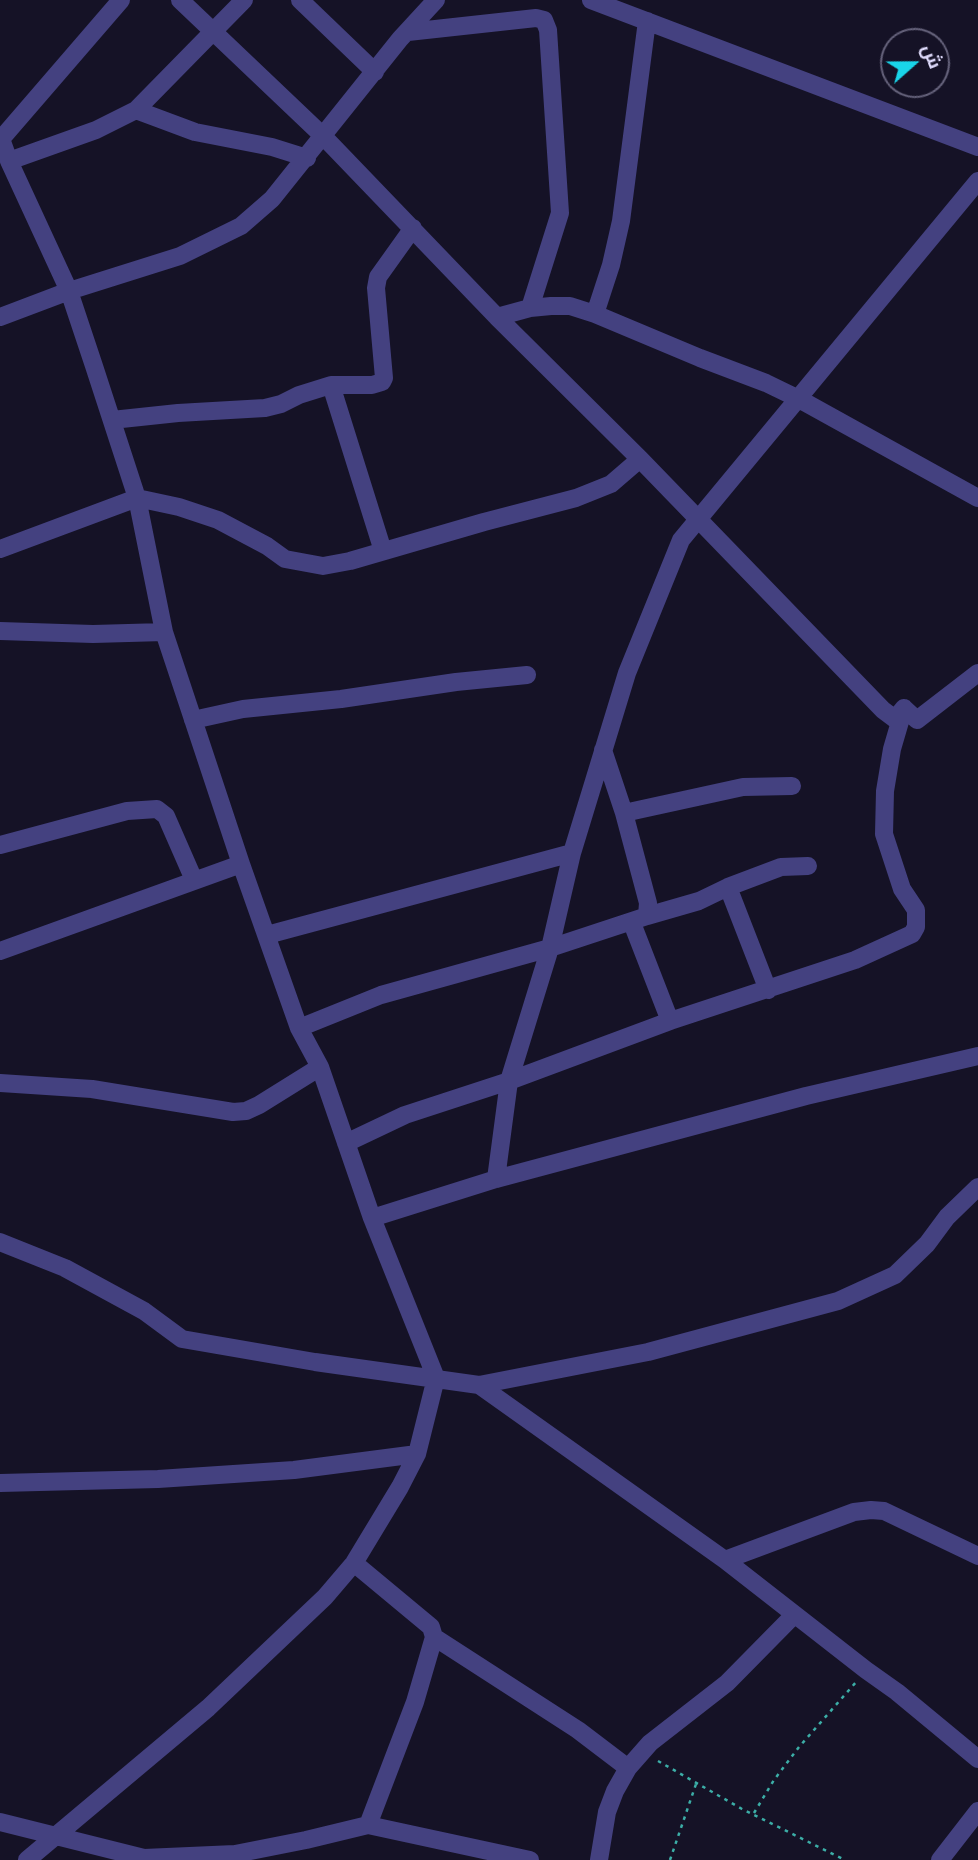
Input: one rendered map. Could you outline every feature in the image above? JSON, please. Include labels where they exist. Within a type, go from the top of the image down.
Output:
[{"type":"street","points":[[27,1860],[208,1708],[325,1597],[354,1563],[400,1487],[416,1454],[436,1378],[372,1218],[320,1066],[299,1028],[268,934],[241,864],[164,632],[137,498],[112,421],[69,291],[1,138],[121,0]]},
{"type":"street","points":[[180,0],[323,136],[883,710],[895,719],[904,708]]},
{"type":"street","points":[[9,161],[96,130],[136,110],[244,0]]},
{"type":"street","points":[[300,0],[375,72]]},
{"type":"street","points":[[0,317],[69,291],[180,256],[241,226],[272,200],[436,0]]},
{"type":"street","points":[[592,0],[978,147]]},
{"type":"street","points":[[408,32],[536,18],[544,20],[548,30],[560,213],[530,309]]},
{"type":"street","points":[[595,314],[611,265],[621,221],[648,21]]},
{"type":"street","points":[[136,110],[195,132],[272,147],[307,158]]},
{"type":"street","points":[[496,1179],[509,1082],[550,948],[572,853],[627,673],[681,540],[978,181]]},
{"type":"street","points":[[112,421],[178,413],[265,408],[331,384],[372,386],[382,382],[384,372],[376,288],[378,277],[413,229]]},
{"type":"street","points":[[497,317],[530,309],[570,306],[595,314],[766,383],[978,498]]},
{"type":"street","points":[[331,384],[383,551]]},
{"type":"street","points":[[0,549],[137,498],[218,520],[267,546],[285,559],[323,566],[596,491],[611,484],[640,459]]},
{"type":"street","points":[[0,631],[93,634],[164,632]]},
{"type":"street","points":[[904,708],[917,720],[978,673]]},
{"type":"street","points":[[193,720],[243,709],[527,675]]},
{"type":"street","points":[[346,1143],[405,1115],[509,1082],[670,1021],[855,960],[912,934],[916,927],[916,910],[902,889],[884,834],[885,791],[892,749],[904,708]]},
{"type":"street","points":[[603,750],[624,813],[648,904],[639,919],[670,1021]]},
{"type":"street","points":[[624,813],[743,787],[792,786]]},
{"type":"street","points":[[0,845],[127,811],[157,809],[166,816],[194,880]]},
{"type":"street","points":[[268,934],[572,853]]},
{"type":"street","points":[[0,951],[241,864]]},
{"type":"street","points":[[299,1028],[381,995],[550,948],[699,901],[781,867],[808,866]]},
{"type":"street","points":[[728,887],[768,990]]},
{"type":"street","points":[[372,1218],[496,1179],[806,1096],[978,1056]]},
{"type":"street","points":[[0,1083],[92,1089],[233,1112],[246,1111],[259,1105],[320,1066]]},
{"type":"street","points":[[0,1242],[65,1268],[144,1311],[182,1339],[290,1358],[479,1385],[648,1352],[838,1301],[895,1275],[928,1244],[947,1217],[978,1187]]},
{"type":"street","points":[[479,1385],[725,1560],[866,1671],[897,1692],[978,1759]]},
{"type":"street","points":[[0,1483],[158,1479],[295,1470],[416,1454]]},
{"type":"street","points":[[725,1560],[854,1512],[872,1510],[884,1511],[978,1556]]},
{"type":"street","points":[[354,1563],[431,1628],[434,1637],[415,1702],[368,1825]]},
{"type":"street","points":[[599,1860],[607,1812],[628,1768],[650,1743],[727,1683],[794,1615]]},
{"type":"street","points":[[434,1637],[578,1730],[628,1768]]},
{"type":"street","points":[[940,1860],[978,1811]]},
{"type":"street","points":[[0,1822],[144,1858],[235,1854],[368,1825],[467,1853],[523,1859]]},
{"type":"path","points":[[753,1815],[774,1780],[799,1747],[866,1671]]},
{"type":"path","points":[[643,1752],[753,1815],[845,1860]]},
{"type":"path","points":[[670,1860],[696,1784]]}]
